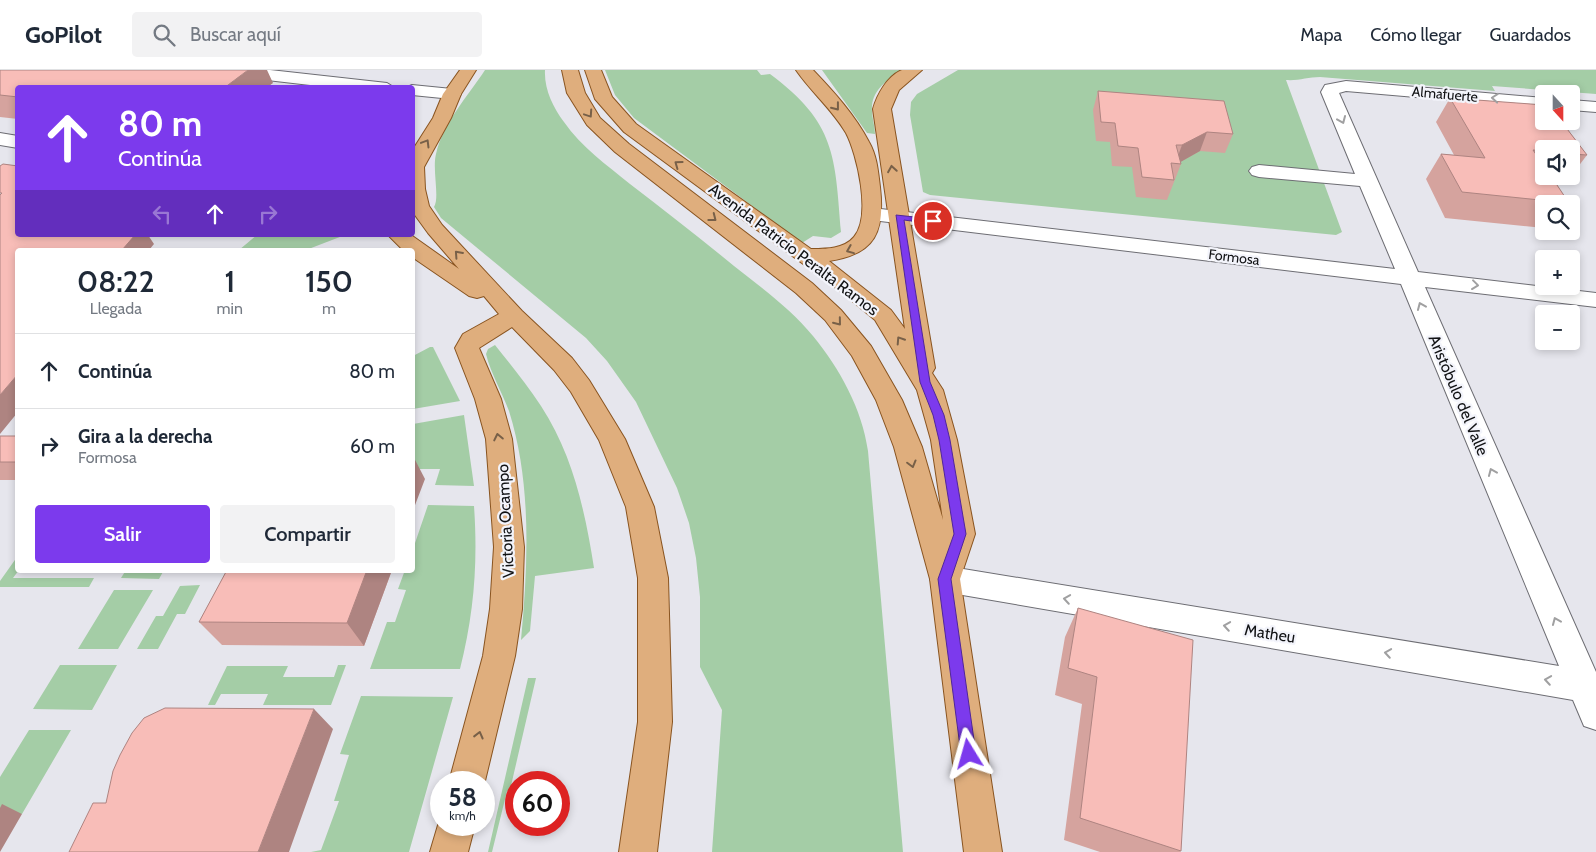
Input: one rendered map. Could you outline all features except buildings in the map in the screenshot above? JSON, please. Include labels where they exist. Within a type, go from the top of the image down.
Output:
[{"type":"main road","points":[[415,164],[442,118],[452,94],[468,70]]},
{"type":"main road","name":"Avenida Patricio Peralta Ramos","points":[[570,70],[576,93],[588,114],[602,130],[804,288],[833,315],[862,352],[889,400],[908,447],[945,579],[983,852]]},
{"type":"main road","name":"Avenida Patricio Peralta Ramos","points":[[593,70],[604,99],[630,128],[804,256],[848,286],[883,315],[910,354],[925,382],[938,415],[960,534],[945,579]]},
{"type":"main road","points":[[804,70],[838,109],[863,147],[866,156],[872,214],[867,238],[856,248],[829,256],[804,256]]},
{"type":"main road","points":[[914,70],[899,80],[885,94],[882,108],[925,382]]},
{"type":"main road","points":[[415,131],[452,94]]},
{"type":"main road","points":[[415,195],[419,206],[435,229],[514,316],[542,342],[580,386],[612,439],[627,469],[640,507],[653,578],[655,712],[638,852]]},
{"type":"main road","points":[[402,237],[413,248]]},
{"type":"main road","points":[[415,249],[514,316]]},
{"type":"main road","name":"Victoria Ocampo","points":[[470,771],[499,656],[506,609],[509,555],[506,499],[499,439],[488,399],[467,348],[472,340],[514,316]]},
{"type":"main road","points":[[449,852],[453,836]]},
{"type":"street","points":[[224,70],[302,83],[340,85]]},
{"type":"street","name":"Aristóbulo del Valle","points":[[1346,86],[1336,86],[1330,92],[1367,181],[1590,687],[1596,714]]},
{"type":"street","name":"Almafuerte","points":[[1346,86],[1535,102]]},
{"type":"street","points":[[415,90],[452,94]]},
{"type":"street","points":[[1580,106],[1596,107]]},
{"type":"street","points":[[0,139],[15,142]]},
{"type":"street","points":[[1259,171],[1367,181]]},
{"type":"street","name":"Formosa","points":[[872,214],[1596,300]]},
{"type":"street","name":"Matheu","points":[[945,579],[1590,687]]},
{"type":"green space","points":[[485,70],[545,70],[546,84],[553,104],[578,140],[603,163],[786,308],[813,336],[841,376],[861,420],[868,451],[903,852],[712,852],[722,710],[700,667],[700,597],[696,558],[689,523],[677,488],[636,402],[607,361],[586,338],[441,218],[434,207],[436,203],[435,160],[439,143],[450,121]]},
{"type":"green space","points":[[605,70],[757,70],[761,75],[770,74],[792,92],[820,125],[828,143],[837,182],[841,232],[831,238],[813,236],[802,243],[634,118],[615,95]]},
{"type":"green space","points":[[822,70],[901,70],[882,85],[875,94],[872,113],[875,134],[867,133]]},
{"type":"green space","points":[[958,70],[1596,70],[1596,94],[1580,93],[1580,85],[1535,85],[1535,89],[1492,86],[1495,91],[1320,77],[1286,80],[1342,232],[1336,235],[930,195],[923,192],[910,115],[911,102],[917,94]]},
{"type":"green space","points":[[255,237],[340,237],[311,248],[241,248]]},
{"type":"green space","points":[[495,345],[541,406],[562,444],[582,505],[594,568],[535,576],[530,631],[521,640],[526,554],[525,496],[522,467],[509,411],[486,354],[488,349]]},
{"type":"green space","points":[[433,347],[460,401],[415,409],[415,355]]},
{"type":"green space","points":[[464,415],[474,486],[435,485],[440,469],[415,469],[415,424]]},
{"type":"green space","points":[[428,505],[474,506],[474,588],[469,628],[460,669],[370,669],[387,622],[395,622],[406,590],[398,589],[404,573],[415,573],[415,543]]},
{"type":"green space","points":[[15,560],[15,573],[17,573],[13,578],[94,578],[89,587],[0,587],[0,581]]},
{"type":"green space","points":[[124,573],[162,573],[159,579],[121,578]]},
{"type":"green space","points":[[200,585],[185,614],[177,614],[158,649],[137,649],[156,616],[163,616],[180,586]]},
{"type":"green space","points":[[114,590],[153,590],[118,649],[78,649]]},
{"type":"green space","points":[[60,665],[117,665],[92,710],[33,709]]},
{"type":"green space","points":[[338,665],[346,665],[331,705],[263,705],[268,694],[221,694],[215,705],[208,705],[227,666],[288,666],[283,677],[334,677]]},
{"type":"green space","points":[[528,678],[536,678],[514,771],[507,771]]},
{"type":"green space","points":[[361,696],[453,697],[432,771],[430,771],[430,778],[409,852],[311,852],[321,850],[339,801],[334,801],[349,755],[340,754]]},
{"type":"green space","points":[[29,730],[71,730],[22,814],[0,813],[0,777]]},
{"type":"green space","points":[[505,778],[505,799],[492,852],[488,852],[492,836],[495,836],[495,822]]},
{"type":"route","points":[[933,221],[900,217],[925,382],[930,390],[944,440],[960,534],[945,579],[969,754]]}]
